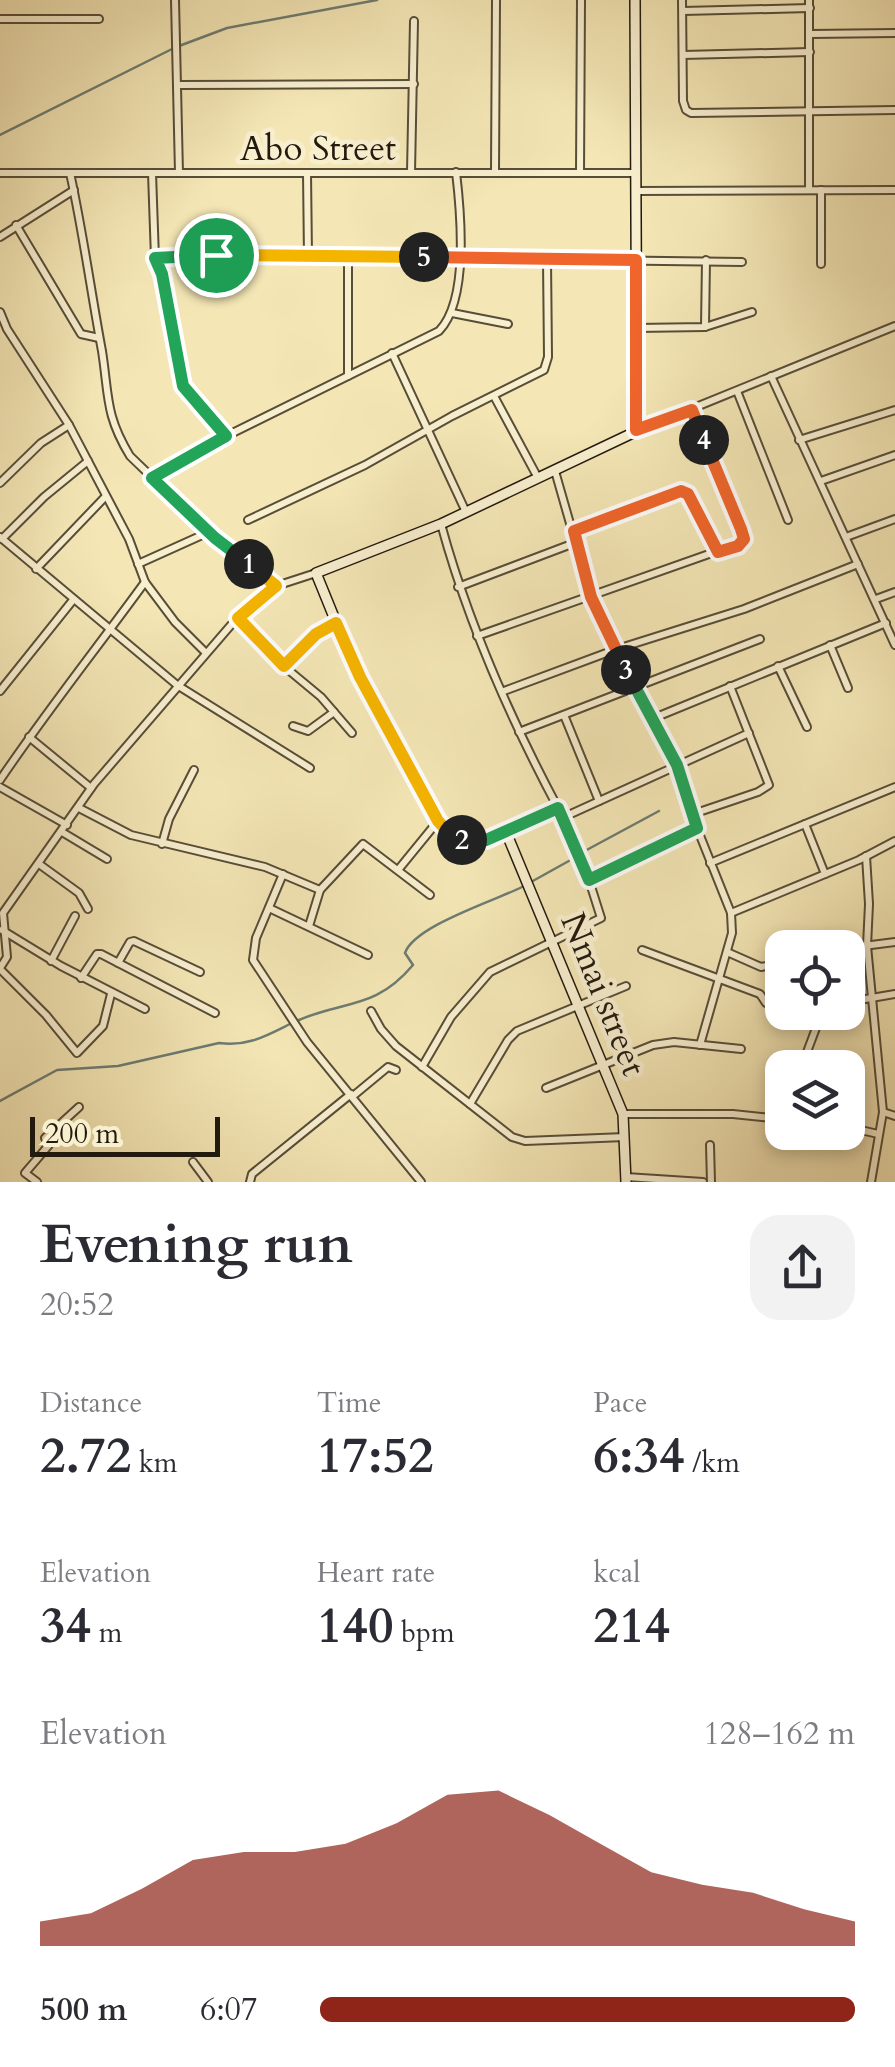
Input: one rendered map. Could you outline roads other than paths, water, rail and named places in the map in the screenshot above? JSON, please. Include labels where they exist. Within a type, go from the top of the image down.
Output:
[{"type":"street","points":[[175,0],[179,173]]},
{"type":"street","points":[[495,172],[496,0]]},
{"type":"street","points":[[580,173],[581,0]]},
{"type":"street","points":[[635,0],[636,430]]},
{"type":"street","points":[[682,0],[684,106],[691,112],[895,110]]},
{"type":"street","points":[[747,0],[747,10]]},
{"type":"street","points":[[682,11],[810,4],[809,190]]},
{"type":"street","points":[[0,19],[99,19]]},
{"type":"street","points":[[411,172],[414,21]]},
{"type":"street","points":[[810,34],[895,34]]},
{"type":"street","points":[[683,55],[810,52]]},
{"type":"street","points":[[177,85],[414,84]]},
{"type":"street","points":[[152,478],[226,436],[438,331],[452,313],[456,297],[456,172]]},
{"type":"street","name":"Abo Street","points":[[0,173],[636,173]]},
{"type":"street","points":[[70,173],[110,417],[130,456],[208,532],[276,586]]},
{"type":"street","points":[[152,173],[155,258],[162,274],[183,386],[226,436]]},
{"type":"street","points":[[307,173],[308,257]]},
{"type":"street","points":[[0,236],[74,190]]},
{"type":"street","points":[[822,190],[822,264]]},
{"type":"street","points":[[636,191],[895,190]]},
{"type":"street","points":[[16,224],[80,334],[99,338]]},
{"type":"street","points":[[155,258],[216,255],[742,262]]},
{"type":"street","points":[[348,258],[348,376]]},
{"type":"street","points":[[248,520],[411,442],[428,429],[529,379],[547,365],[547,259]]},
{"type":"street","points":[[706,260],[706,327]]},
{"type":"street","points":[[0,312],[88,460],[129,540],[145,582],[175,622],[206,652]]},
{"type":"street","points":[[636,328],[706,327],[752,312]]},
{"type":"street","points":[[452,313],[508,324]]},
{"type":"street","points":[[111,994],[102,1026],[77,1053],[0,969],[7,957],[1,930],[3,913],[91,788],[238,618],[276,586],[441,524],[636,430],[894,329]]},
{"type":"street","points":[[392,353],[466,512]]},
{"type":"street","points":[[771,376],[895,645]]},
{"type":"street","points":[[737,391],[788,520]]},
{"type":"street","points":[[494,396],[538,479]]},
{"type":"street","points":[[478,636],[743,542],[692,410]]},
{"type":"street","points":[[799,440],[895,410]]},
{"type":"street","points":[[0,483],[41,443],[69,425]]},
{"type":"street","points":[[821,481],[895,455]]},
{"type":"street","points":[[88,460],[1,538],[177,685],[310,768]]},
{"type":"street","points":[[555,471],[591,597],[677,765],[730,914],[732,933],[700,1045]]},
{"type":"street","points":[[574,531],[671,494],[686,492],[718,552]]},
{"type":"street","points":[[36,569],[105,496]]},
{"type":"street","points":[[846,537],[895,519]]},
{"type":"street","points":[[422,1067],[451,1017],[490,972],[600,918],[564,817],[519,732],[458,587],[441,524]]},
{"type":"street","points":[[138,564],[208,532]]},
{"type":"street","points":[[458,587],[578,542]]},
{"type":"street","points":[[504,692],[858,564]]},
{"type":"street","points":[[316,574],[360,677],[438,821],[460,840],[472,842],[506,832],[558,808]]},
{"type":"street","points":[[108,859],[0,784],[29,736],[145,582]]},
{"type":"street","points":[[876,599],[895,592]]},
{"type":"street","points":[[0,690],[73,600]]},
{"type":"street","points":[[238,618],[352,732]]},
{"type":"street","points":[[284,666],[316,634],[336,623]]},
{"type":"street","points":[[654,718],[886,623]]},
{"type":"street","points":[[519,732],[760,640]]},
{"type":"street","points":[[830,645],[848,688]]},
{"type":"street","points":[[778,666],[806,727]]},
{"type":"street","points":[[693,814],[766,788],[768,779],[730,686]]},
{"type":"street","points":[[293,726],[308,732],[334,712]]},
{"type":"street","points":[[564,716],[598,801]]},
{"type":"street","points":[[564,817],[750,734]]},
{"type":"street","points":[[29,736],[91,788]]},
{"type":"street","points":[[162,844],[174,806],[194,770]]},
{"type":"street","points":[[710,862],[895,788]]},
{"type":"street","points":[[78,808],[130,835],[232,858],[320,890]]},
{"type":"street","points":[[398,870],[438,821]]},
{"type":"street","points":[[804,824],[825,874]]},
{"type":"street","points":[[589,880],[697,828]]},
{"type":"street","name":"Nmai street","points":[[506,832],[623,1114],[626,1180]]},
{"type":"street","points":[[730,914],[895,841]]},
{"type":"street","points":[[310,926],[320,890],[363,844],[430,895]]},
{"type":"street","points":[[866,856],[870,904],[867,946],[884,1112],[871,1182]]},
{"type":"street","points":[[39,864],[79,893],[88,909]]},
{"type":"street","points":[[283,874],[256,938],[254,960],[306,1042],[421,1182]]},
{"type":"street","points":[[269,908],[368,956]]},
{"type":"street","points":[[52,960],[75,916]]},
{"type":"street","points":[[1,930],[81,978],[145,1009]]},
{"type":"street","points":[[118,964],[132,941],[200,972]]},
{"type":"street","points":[[867,946],[895,942]]},
{"type":"street","points":[[642,950],[760,994],[765,1002]]},
{"type":"street","points":[[727,952],[765,966]]},
{"type":"street","points":[[81,978],[97,954],[215,1013]]},
{"type":"street","points":[[470,1104],[508,1040],[535,1022],[626,986]]},
{"type":"street","points":[[865,998],[895,994]]},
{"type":"street","points":[[371,1011],[381,1029],[422,1067],[512,1137],[525,1141],[626,1138]]},
{"type":"street","points":[[546,1088],[653,1045],[674,1042],[740,1048]]},
{"type":"street","points":[[250,1182],[252,1174],[265,1162],[388,1067],[396,1070]]},
{"type":"street","points":[[882,1096],[895,1093]]},
{"type":"street","points":[[37,1182],[26,1173],[49,1145],[45,1138],[79,1107]]},
{"type":"street","points":[[884,1112],[895,1116]]},
{"type":"street","points":[[623,1114],[765,1117]]},
{"type":"street","points":[[865,1131],[878,1134]]},
{"type":"street","points":[[626,1180],[707,1182],[710,1145]]},
{"type":"street","points":[[193,1162],[208,1182]]},
{"type":"waterway","points":[[179,46],[227,28],[377,0]]},
{"type":"waterway","points":[[0,135],[172,49]]},
{"type":"waterway","points":[[581,853],[659,811]]},
{"type":"waterway","points":[[531,882],[576,857]]},
{"type":"waterway","points":[[299,1020],[386,990],[413,965],[405,953],[423,933],[522,887]]},
{"type":"waterway","points":[[0,1101],[57,1070],[118,1066],[219,1043],[247,1042],[290,1024]]}]
